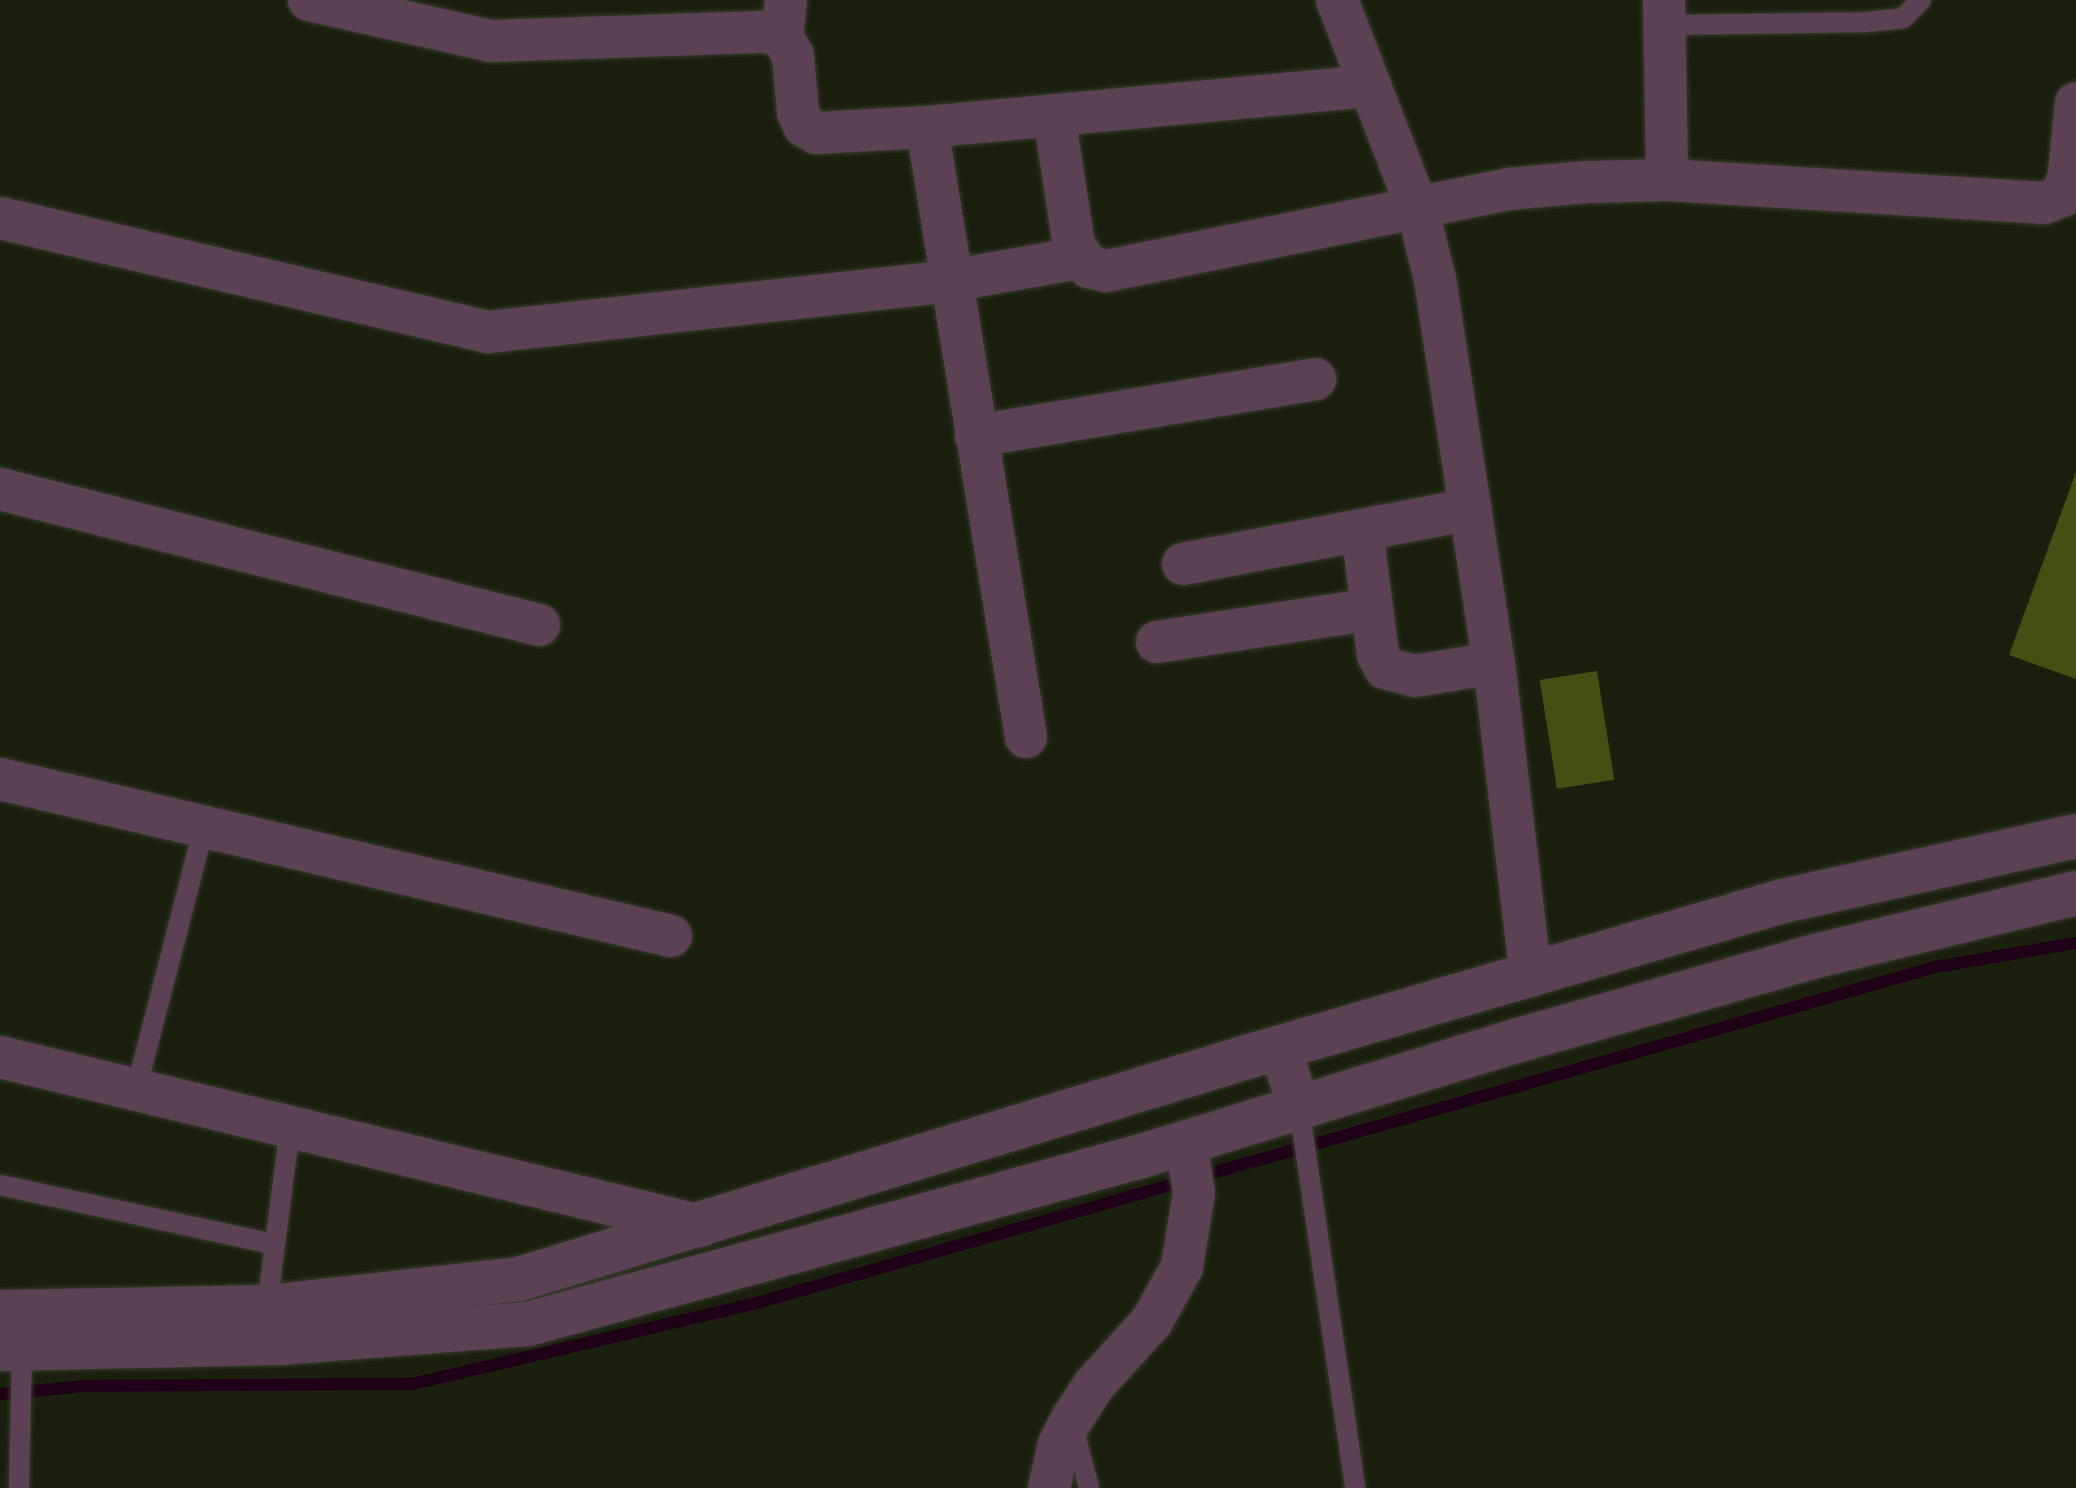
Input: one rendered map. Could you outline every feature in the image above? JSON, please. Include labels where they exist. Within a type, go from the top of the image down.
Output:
[{"type":"street","points":[[309,0],[491,41],[767,32],[784,19],[793,55],[798,112],[816,133],[927,127],[1369,86]]},
{"type":"street","points":[[1337,0],[1417,207],[1435,279],[1494,663],[1531,976]]},
{"type":"street","points":[[1664,12],[1667,180]]},
{"type":"street","points":[[1054,115],[1079,258],[1089,267],[1106,271],[1508,189],[1667,180],[2044,203],[2062,196],[2069,174],[2076,103]]},
{"type":"street","points":[[927,127],[949,281],[1026,737]]},
{"type":"street","points":[[0,218],[488,332],[949,281],[1079,258]]},
{"type":"street","points":[[976,436],[1315,379]]},
{"type":"street","points":[[0,489],[539,625]]},
{"type":"street","points":[[1183,564],[1471,509]]},
{"type":"street","points":[[1362,530],[1378,655],[1396,675],[1494,663]]},
{"type":"street","points":[[1157,642],[1372,609]]},
{"type":"street","points":[[0,779],[203,830],[671,936]]},
{"type":"street","points":[[11,1349],[267,1307],[519,1279],[1280,1048],[1783,901],[2076,836]]},
{"type":"street","points":[[11,1349],[281,1343],[528,1324],[1190,1165],[1300,1118],[1820,955],[2076,893]]},
{"type":"street","points":[[1280,1048],[1300,1118]]},
{"type":"street","points":[[0,1057],[701,1226]]},
{"type":"street","points":[[1049,1488],[1059,1444],[1072,1419],[1172,1291],[1190,1236],[1190,1165]]},
{"type":"lane","points":[[1664,12],[1867,22],[1903,18],[1921,0]]},
{"type":"lane","points":[[136,1090],[203,830]]},
{"type":"lane","points":[[1300,1118],[1355,1488]]},
{"type":"lane","points":[[267,1307],[272,1244],[290,1127]]},
{"type":"lane","points":[[0,1185],[272,1244]]},
{"type":"lane","points":[[11,1349],[23,1415],[19,1488]]},
{"type":"lane","points":[[1072,1419],[1089,1488]]},
{"type":"building","points":[[2076,472],[2076,679],[2009,655]]},
{"type":"building","points":[[1597,671],[1614,780],[1557,789],[1540,680]]},
{"type":"waterway","points":[[0,1394],[85,1386],[412,1384],[757,1303],[1935,967],[2076,943]]}]
